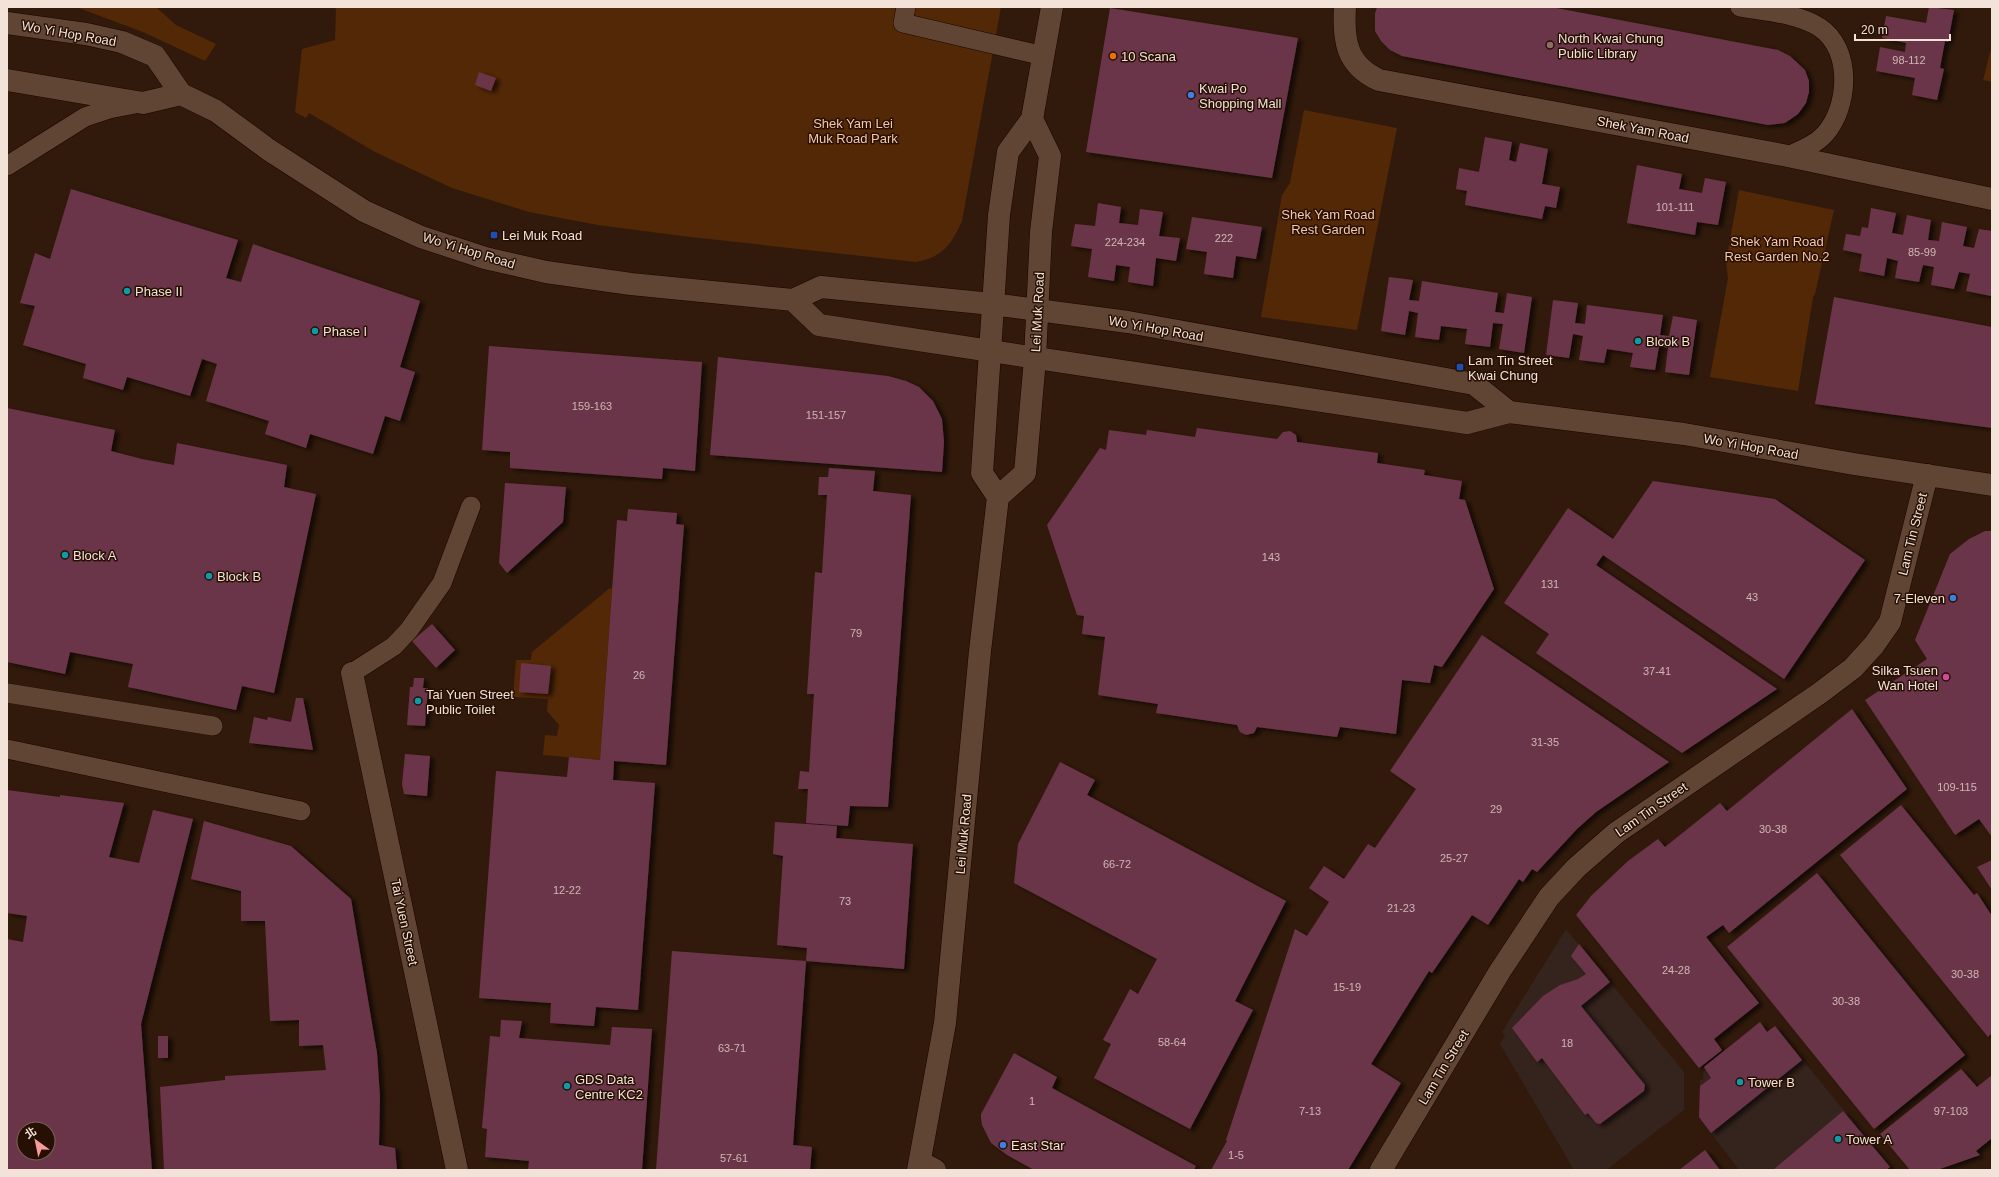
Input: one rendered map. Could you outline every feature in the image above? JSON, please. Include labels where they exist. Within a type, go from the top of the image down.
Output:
[{"type":"street","points":[[998,497],[982,473],[999,215],[1008,152],[1032,119],[1052,7]]},
{"type":"street","name":"Shek Yam Road","points":[[1345,7],[1344,31],[1348,51],[1356,66],[1368,75],[1379,80],[1788,156],[1992,199]]},
{"type":"street","name":"Wo Yi Hop Road","points":[[7,23],[86,34],[122,42],[155,56],[181,94],[216,111],[269,150],[364,211],[421,237],[485,258],[546,272],[631,284],[793,300],[822,287],[992,304],[1128,322],[1474,384],[1509,412]]},
{"type":"street","points":[[7,80],[143,103],[181,94]]},
{"type":"street","name":"Lei Muk Road","points":[[924,1167],[945,1023],[980,651],[998,497],[1026,474],[1035,359],[1041,232],[1050,156],[1032,119]]},
{"type":"street","name":"Wo Yi Hop Road","points":[[793,300],[819,325],[1035,359],[1467,423],[1509,412],[1684,434],[1992,485]]},
{"type":"street","name":"Lam Tin Street","points":[[1381,1170],[1500,971],[1549,897],[1576,868],[1616,833],[1854,668],[1874,645],[1890,622],[1927,475]]},
{"type":"street","name":"Tai Yuen Street","points":[[352,673],[457,1170]]},
{"type":"lane","points":[[906,7],[903,23],[1044,56]]},
{"type":"lane","points":[[1740,7],[1803,18],[1820,28],[1832,40],[1840,55],[1843,87],[1841,104],[1836,119],[1824,135],[1811,145],[1788,156]]},
{"type":"lane","points":[[7,166],[85,117],[109,109],[143,103]]},
{"type":"lane","points":[[352,673],[394,646],[409,630],[442,584],[471,506]]},
{"type":"lane","points":[[7,693],[213,726]]},
{"type":"lane","points":[[7,749],[301,811]]},
{"type":"shaded area","points":[[1566,929],[1684,1072],[1684,1110],[1606,1170],[1574,1170],[1500,1044],[1505,1035],[1502,1032]]},
{"type":"shaded area","points":[[1760,1022],[1767,1032],[1775,1026],[1890,1167],[1886,1170],[1739,1170],[1699,1117],[1700,1080],[1703,1080],[1704,1067]]},
{"type":"green space","points":[[76,7],[156,7],[176,25],[216,44],[205,61],[143,32]]},
{"type":"green space","name":"Shek Yam Lei Muk Road Park","points":[[336,7],[1001,7],[962,221],[954,237],[945,249],[933,257],[916,262],[682,236],[598,225],[529,212],[452,188],[375,152],[309,113],[306,118],[295,112],[302,49],[335,40]]},
{"type":"green space","points":[[1992,45],[1992,82],[1983,80]]},
{"type":"green space","name":"Shek Yam Road Rest Garden","points":[[1304,110],[1397,128],[1357,330],[1261,317],[1282,195],[1290,183]]},
{"type":"green space","name":"Shek Yam Road Rest Garden No.2","points":[[1739,190],[1834,210],[1815,294],[1813,297],[1798,391],[1710,377],[1728,278],[1726,262]]},
{"type":"green space","points":[[610,588],[612,589],[600,760],[543,755],[545,735],[557,736],[559,725],[547,711],[548,699],[513,697],[516,660],[531,660],[532,652]]},
{"type":"building","points":[[1377,7],[1551,7],[1778,50],[1790,56],[1805,70],[1809,81],[1809,92],[1806,103],[1798,114],[1785,123],[1768,125],[1402,56],[1390,50],[1381,41],[1375,31],[1375,14]]},
{"type":"building","points":[[1929,7],[1954,10],[1948,42],[1945,41],[1940,68],[1944,69],[1937,100],[1912,95],[1915,78],[1876,71],[1880,47],[1905,52],[1906,43],[1882,38],[1886,16],[1926,23]]},
{"type":"building","name":"Kwai Po Shopping Mall","points":[[1110,8],[1298,38],[1272,178],[1086,152]]},
{"type":"building","points":[[479,72],[496,78],[491,91],[475,85]]},
{"type":"building","points":[[1485,137],[1512,142],[1509,160],[1516,162],[1520,143],[1548,149],[1542,184],[1560,187],[1556,208],[1545,206],[1542,219],[1465,205],[1467,191],[1456,189],[1459,168],[1479,172]]},
{"type":"building","points":[[1637,165],[1682,174],[1679,189],[1702,193],[1705,178],[1726,182],[1718,225],[1697,222],[1695,235],[1627,223]]},
{"type":"building","points":[[71,189],[238,240],[226,278],[241,282],[253,244],[420,301],[400,367],[415,372],[400,421],[385,416],[373,454],[310,434],[306,448],[265,434],[269,421],[206,401],[217,364],[202,359],[190,396],[127,377],[123,390],[83,378],[86,364],[23,345],[35,306],[20,303],[35,253],[50,259]]},
{"type":"building","points":[[1098,203],[1121,207],[1119,223],[1138,225],[1140,209],[1163,212],[1159,236],[1180,238],[1176,261],[1156,258],[1153,286],[1128,282],[1130,267],[1116,265],[1114,281],[1088,277],[1092,249],[1071,246],[1075,224],[1095,226]]},
{"type":"building","points":[[1871,208],[1896,213],[1892,233],[1903,235],[1907,215],[1931,220],[1928,240],[1939,241],[1942,222],[1967,227],[1963,246],[1974,248],[1979,229],[1992,231],[1991,296],[1966,291],[1970,274],[1959,272],[1954,289],[1931,285],[1934,267],[1923,265],[1919,282],[1895,278],[1898,261],[1887,258],[1884,276],[1859,271],[1862,254],[1843,250],[1846,234],[1860,236],[1862,227],[1868,228]]},
{"type":"building","points":[[1192,217],[1262,227],[1256,259],[1236,256],[1233,278],[1204,274],[1207,252],[1186,249]]},
{"type":"building","points":[[1389,277],[1413,280],[1409,300],[1419,301],[1422,281],[1498,293],[1495,312],[1504,313],[1507,293],[1532,297],[1524,353],[1499,349],[1503,324],[1493,323],[1490,347],[1465,344],[1467,329],[1441,326],[1439,340],[1415,337],[1418,313],[1409,311],[1405,335],[1381,331]]},
{"type":"building","points":[[1834,297],[1992,327],[1992,428],[1815,404]]},
{"type":"building","name":"Blcok B","points":[[1553,300],[1578,303],[1575,323],[1585,324],[1587,305],[1663,315],[1660,335],[1669,336],[1673,316],[1697,320],[1689,375],[1665,372],[1668,348],[1659,346],[1655,370],[1630,367],[1633,353],[1607,349],[1604,363],[1579,360],[1583,336],[1573,334],[1569,358],[1546,355]]},
{"type":"building","points":[[489,346],[702,362],[695,471],[663,468],[662,479],[510,468],[510,452],[482,450]]},
{"type":"building","points":[[718,357],[888,376],[906,381],[919,387],[933,401],[942,419],[944,442],[942,472],[710,455]]},
{"type":"building","points":[[7,408],[115,430],[111,451],[142,459],[174,465],[177,443],[287,465],[284,487],[316,494],[274,693],[242,686],[236,710],[128,687],[133,664],[70,652],[65,674],[7,662]]},
{"type":"building","points":[[1197,428],[1277,439],[1283,432],[1290,431],[1296,435],[1297,442],[1378,453],[1377,463],[1425,470],[1424,475],[1462,481],[1459,499],[1465,500],[1494,589],[1442,667],[1434,665],[1430,683],[1402,680],[1396,734],[1340,727],[1337,737],[1257,727],[1254,733],[1246,735],[1240,732],[1237,725],[1156,713],[1158,704],[1098,695],[1105,637],[1082,634],[1084,616],[1077,615],[1047,525],[1100,448],[1106,450],[1109,430],[1146,435],[1147,430],[1195,437]]},
{"type":"building","points":[[829,468],[875,471],[873,491],[911,495],[888,807],[850,806],[848,826],[806,823],[808,789],[798,789],[800,771],[809,772],[814,694],[807,694],[815,572],[822,573],[827,495],[818,495],[819,477],[828,477]]},
{"type":"building","points":[[1653,481],[1775,499],[1865,560],[1784,679],[1603,555],[1596,565],[1777,689],[1682,753],[1536,653],[1549,634],[1504,603],[1568,508],[1613,539]]},
{"type":"building","points":[[505,483],[566,487],[563,522],[507,573],[499,563]]},
{"type":"building","points":[[628,509],[677,513],[676,524],[684,525],[666,765],[614,761],[613,780],[655,783],[638,1010],[596,1007],[594,1026],[550,1023],[551,1003],[479,998],[496,771],[567,777],[569,757],[600,760],[617,520],[627,521]]},
{"type":"building","points":[[1985,531],[1992,531],[1992,837],[1979,819],[1955,835],[1865,700],[1927,659],[1915,640],[1950,554],[1969,539]]},
{"type":"building","points":[[432,624],[455,650],[436,668],[412,641]]},
{"type":"building","points":[[1482,635],[1669,762],[1596,812],[1577,829],[1537,872],[1532,869],[1523,882],[1519,879],[1488,925],[1472,915],[1432,973],[1429,971],[1371,1064],[1401,1083],[1348,1170],[1211,1170],[1227,1141],[1226,1140],[1295,929],[1307,936],[1329,902],[1309,888],[1324,866],[1344,879],[1368,844],[1375,848],[1416,789],[1390,771]]},
{"type":"building","points":[[521,663],[551,666],[548,694],[519,692]]},
{"type":"building","name":"Tai Yuen Street Public Toilet","points":[[414,678],[424,678],[423,688],[428,688],[425,726],[407,725],[410,687],[413,687]]},
{"type":"building","points":[[296,698],[303,698],[313,750],[249,743],[254,717],[267,720],[268,717],[291,722]]},
{"type":"building","points":[[1852,709],[1907,789],[1729,933],[1723,925],[1706,937],[1759,1003],[1714,1039],[1722,1050],[1699,1068],[1576,915],[1591,896],[1628,861],[1658,839],[1665,847],[1720,803],[1727,811]]},
{"type":"building","points":[[405,754],[430,756],[427,796],[404,794],[402,784]]},
{"type":"building","points":[[1060,762],[1095,780],[1087,795],[1286,901],[1235,1001],[1253,1010],[1190,1129],[1094,1078],[1111,1044],[1103,1040],[1130,989],[1138,994],[1157,959],[1014,883],[1018,844]]},
{"type":"building","points":[[7,790],[124,803],[109,857],[139,863],[153,810],[193,819],[141,1024],[152,1170],[7,1170],[7,939],[23,942],[27,916],[7,913]]},
{"type":"building","points":[[1901,805],[1974,895],[1977,893],[1992,916],[1992,1033],[1988,1037],[1840,855]]},
{"type":"building","points":[[204,821],[291,846],[351,899],[377,1053],[380,1097],[379,1145],[395,1148],[397,1170],[164,1170],[160,1087],[225,1080],[225,1076],[326,1070],[323,1045],[299,1046],[299,1020],[270,1021],[265,921],[241,921],[241,891],[191,879]]},
{"type":"building","points":[[775,822],[837,826],[836,838],[913,844],[904,969],[806,961],[807,948],[777,945],[783,856],[773,854]]},
{"type":"building","points":[[1992,860],[1992,890],[1977,867]]},
{"type":"building","points":[[1817,873],[1965,1055],[1874,1129],[1727,947]]},
{"type":"building","points":[[1579,944],[1610,982],[1581,1006],[1645,1085],[1644,1091],[1600,1124],[1596,1123],[1588,1113],[1585,1115],[1542,1058],[1537,1062],[1512,1028],[1543,996],[1560,985],[1578,979],[1586,974],[1571,956]]},
{"type":"building","points":[[672,951],[806,961],[793,1145],[812,1147],[810,1170],[656,1170]]},
{"type":"building","name":"GDS Data Centre KC2","points":[[501,1020],[522,1021],[519,1038],[610,1045],[612,1027],[652,1029],[642,1170],[528,1170],[529,1161],[485,1157],[487,1129],[482,1128],[490,1036],[500,1037]]},
{"type":"building","name":"Tower B","points":[[1760,1022],[1767,1032],[1775,1026],[1802,1060],[1711,1133],[1699,1117],[1700,1086],[1711,1078],[1704,1067]]},
{"type":"building","points":[[158,1036],[168,1036],[168,1058],[158,1058]]},
{"type":"building","points":[[1014,1053],[1057,1077],[1052,1088],[1196,1166],[1194,1170],[1034,1170],[1007,1155],[991,1143],[982,1125],[981,1114]]},
{"type":"building","points":[[1961,1069],[1977,1087],[1992,1075],[1992,1138],[1976,1151],[1980,1155],[1937,1170],[1910,1170],[1880,1134]]},
{"type":"building","name":"Tower A","points":[[1843,1111],[1890,1167],[1886,1170],[1773,1170]]},
{"type":"building","points":[[1705,1150],[1720,1170],[1679,1170]]},
{"type":"place","name":"North Kwai Chung Public Library","points":[[1550,45]]},
{"type":"place","name":"10 Scana","points":[[1113,56]]},
{"type":"place","name":"Kwai Po Shopping Mall","points":[[1191,95]]},
{"type":"place","name":"Lei Muk Road","points":[[494,235]]},
{"type":"place","name":"Phase II","points":[[127,291]]},
{"type":"place","name":"Phase I","points":[[315,331]]},
{"type":"place","name":"Blcok B","points":[[1638,341]]},
{"type":"place","name":"Lam Tin Street Kwai Chung","points":[[1460,367]]},
{"type":"place","name":"Block A","points":[[65,555]]},
{"type":"place","name":"Block B","points":[[209,576]]},
{"type":"place","name":"7-Eleven","points":[[1953,598]]},
{"type":"place","name":"Silka Tsuen Wan Hotel","points":[[1946,677]]},
{"type":"place","name":"Tai Yuen Street Public Toilet","points":[[418,701]]},
{"type":"place","name":"Tower B","points":[[1740,1082]]},
{"type":"place","name":"GDS Data Centre KC2","points":[[567,1086]]},
{"type":"place","name":"Tower A","points":[[1838,1139]]},
{"type":"place","name":"East Star","points":[[1003,1145]]}]
